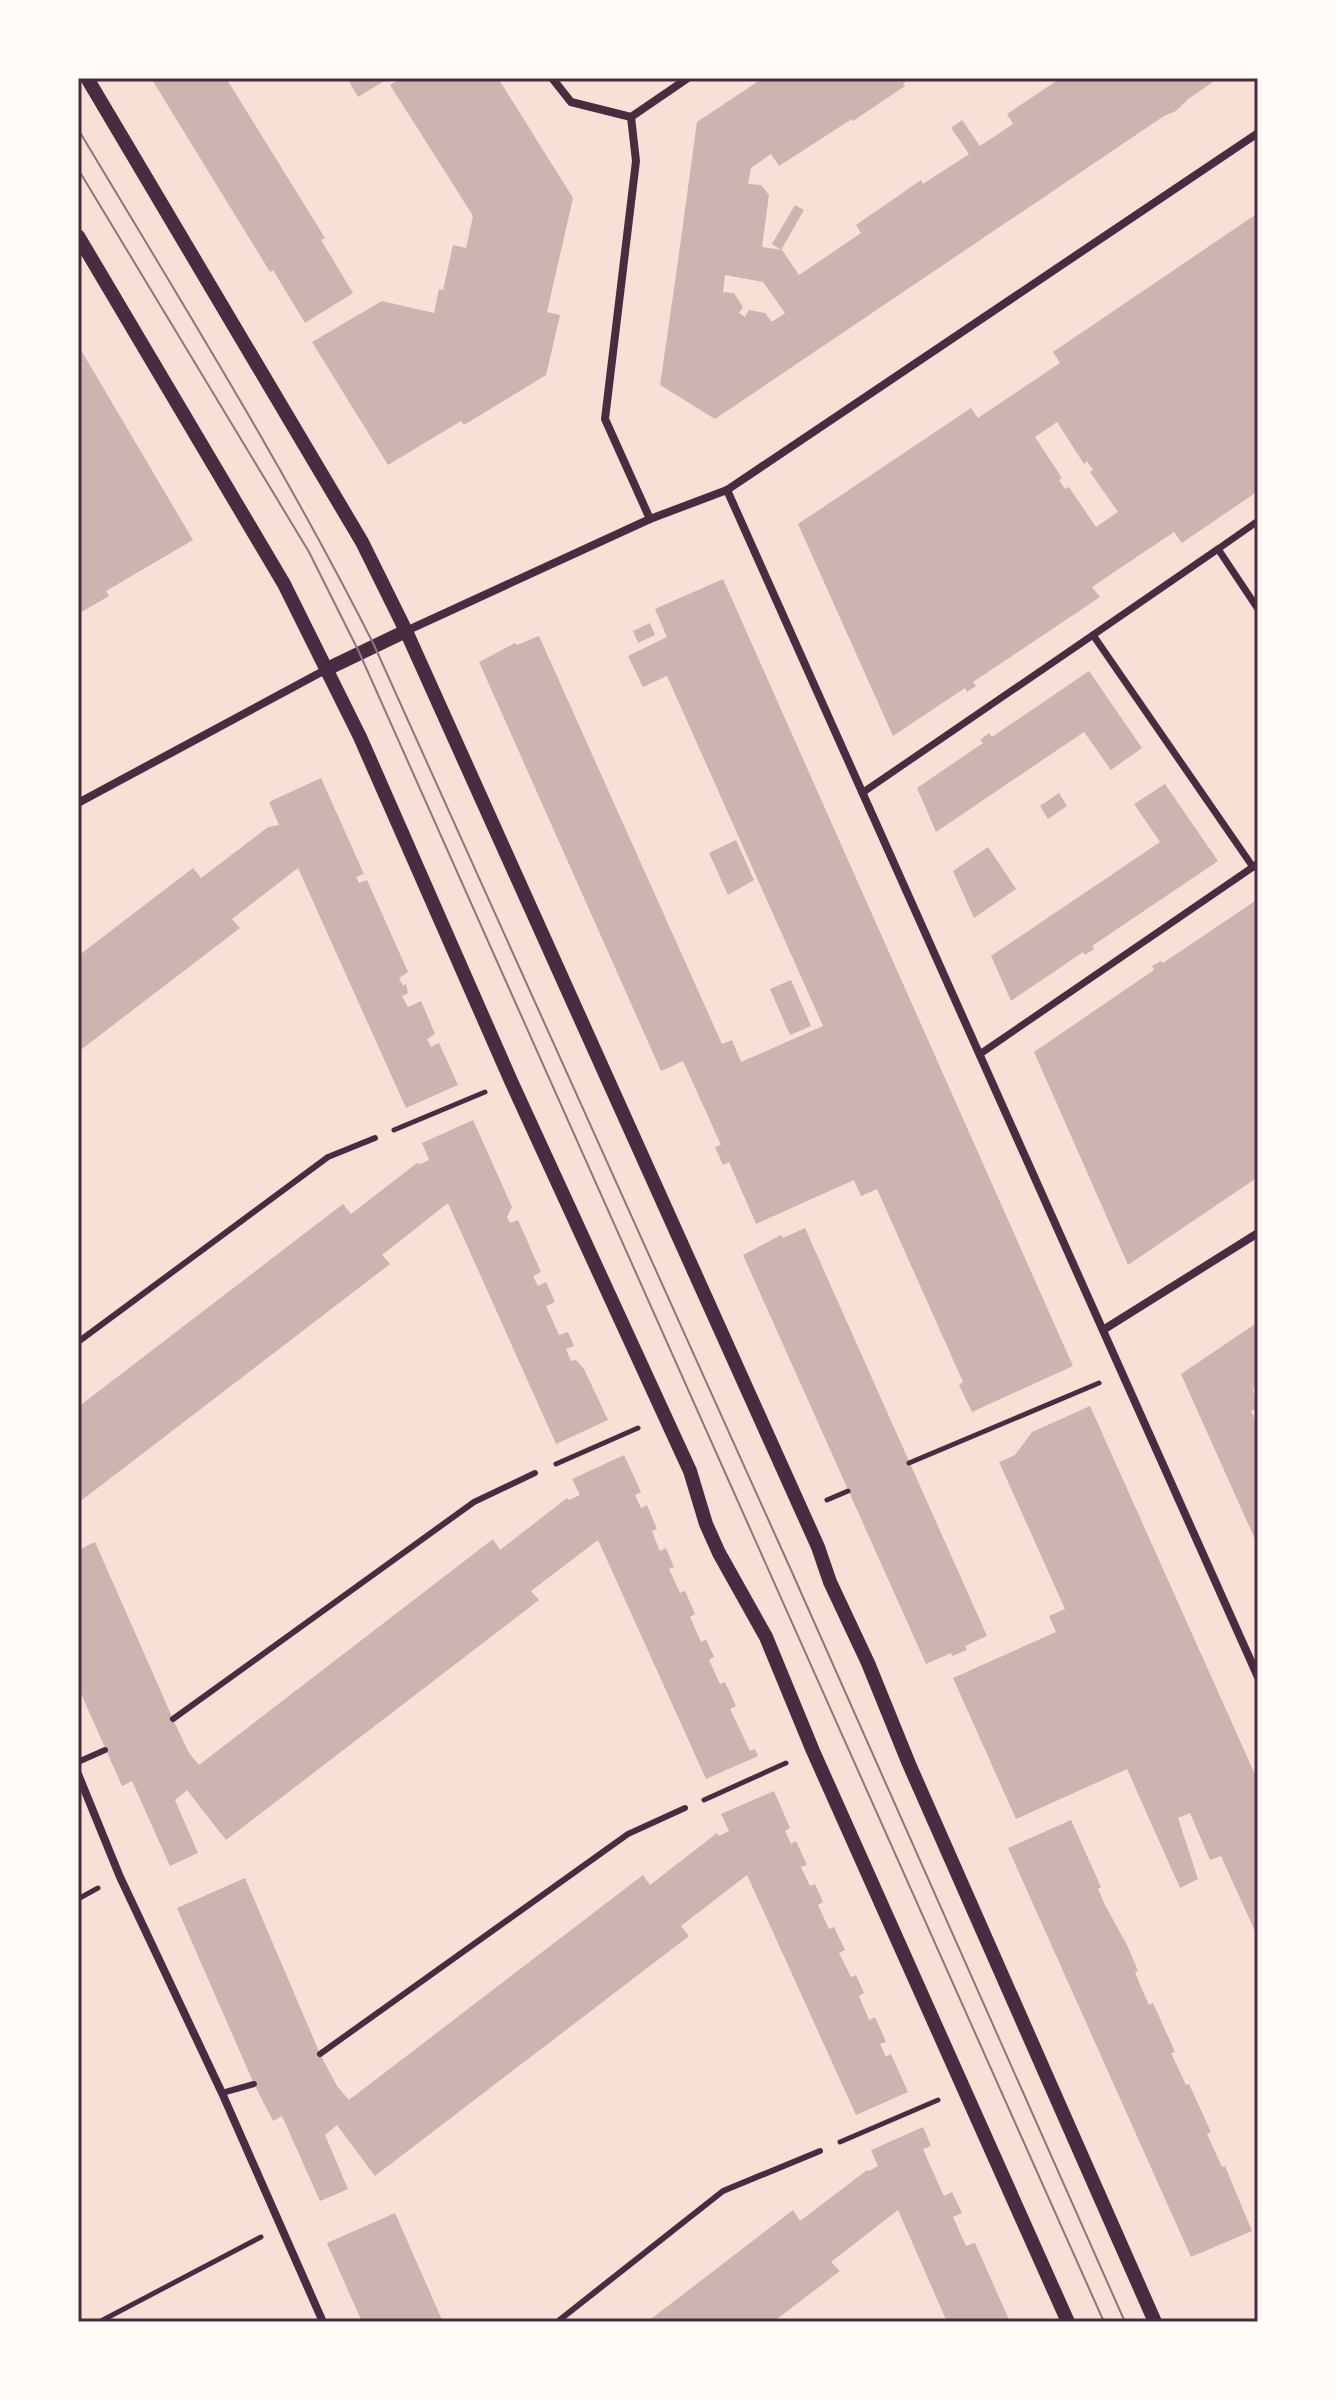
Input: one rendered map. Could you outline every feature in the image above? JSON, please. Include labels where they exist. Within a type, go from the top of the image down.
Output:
[{"type":"street","points":[[87,78],[362,542],[406,631],[818,1547],[830,1582],[868,1663],[909,1764],[1155,2322]]},
{"type":"street","points":[[552,78],[571,102],[631,117],[688,78]]},
{"type":"street","points":[[631,117],[636,161],[605,419],[650,519]]},
{"type":"street","points":[[78,803],[327,669],[650,519],[727,490],[1258,133]]},
{"type":"street","points":[[78,236],[284,584],[360,737],[511,1081],[690,1471],[706,1524],[766,1637],[813,1751],[1068,2322]]},
{"type":"street","points":[[727,490],[1258,1677]]},
{"type":"street","points":[[862,793],[1258,521]]},
{"type":"street","points":[[1218,549],[1258,609]]},
{"type":"street","points":[[980,1054],[1256,865],[1093,635]]},
{"type":"street","points":[[1103,1330],[1258,1233]]},
{"type":"street","points":[[78,1774],[120,1877],[222,2093],[323,2322]]},
{"type":"lane","points":[[78,1342],[328,1157],[375,1138]]},
{"type":"lane","points":[[173,1719],[474,1502],[535,1473]]},
{"type":"lane","points":[[78,1762],[105,1750]]},
{"type":"lane","points":[[320,2054],[628,1834],[685,1808]]},
{"type":"lane","points":[[222,2093],[254,2084]]},
{"type":"lane","points":[[557,2322],[723,2191],[820,2151]]},
{"type":"path","points":[[375,1138],[511,1081]]},
{"type":"path","points":[[909,1463],[1122,1373]]},
{"type":"path","points":[[535,1473],[665,1416]]},
{"type":"path","points":[[685,1808],[813,1751]]},
{"type":"path","points":[[820,2151],[964,2088]]},
{"type":"path","points":[[99,2322],[279,2227]]},
{"type":"building","points":[[151,78],[226,78],[325,238],[321,240],[353,293],[305,323],[273,270],[270,272]]},
{"type":"building","points":[[347,78],[389,78],[358,97]]},
{"type":"building","points":[[402,78],[498,78],[573,198],[547,312],[560,315],[546,375],[464,425],[461,421],[388,465],[312,342],[382,301],[434,313],[439,289],[443,290],[453,245],[466,248],[473,216],[390,85]]},
{"type":"building","points":[[763,78],[911,78],[903,84],[905,86],[853,121],[779,166],[771,154],[751,168],[748,184],[761,185],[769,195],[762,247],[782,250],[799,275],[861,233],[856,225],[921,180],[923,184],[969,154],[951,128],[962,120],[980,146],[1013,124],[1007,114],[1061,78],[1219,78],[1176,111],[1164,116],[715,419],[660,385],[697,122]],"holes":[[[725,275],[763,282],[785,313],[772,322],[765,313],[749,310],[745,317],[739,313],[743,307],[734,293],[723,292]]]},
{"type":"building","points":[[795,205],[804,210],[781,250],[772,244]]},
{"type":"building","points":[[1258,213],[1258,491],[1182,543],[1174,532],[1092,587],[1100,597],[973,682],[976,686],[967,692],[965,688],[893,736],[798,524],[971,408],[978,418],[1060,363],[1053,352]],"holes":[[[1057,422],[1084,464],[1087,461],[1093,470],[1090,472],[1118,512],[1096,527],[1069,487],[1065,489],[1059,480],[1062,478],[1035,437]]]},
{"type":"building","points":[[78,345],[193,540],[106,591],[109,596],[78,614]]},
{"type":"building","points":[[723,579],[1073,1366],[972,1412],[959,1385],[963,1382],[877,1189],[861,1196],[854,1180],[756,1224],[729,1162],[723,1165],[715,1147],[721,1145],[683,1061],[661,1071],[479,662],[515,643],[517,645],[539,636],[722,1044],[732,1040],[741,1062],[823,1026],[667,676],[643,687],[628,656],[667,637],[655,609]]},
{"type":"building","points":[[650,623],[655,635],[638,643],[633,631]]},
{"type":"building","points":[[1089,671],[1142,748],[1111,770],[1084,732],[936,832],[917,788],[983,743],[980,740],[989,733],[992,737]]},
{"type":"building","points":[[321,778],[364,874],[356,877],[359,883],[367,880],[408,972],[399,978],[403,986],[406,984],[408,993],[402,996],[408,1007],[421,1001],[435,1034],[427,1039],[431,1047],[439,1043],[458,1085],[406,1108],[298,868],[232,919],[240,928],[78,1052],[78,956],[193,868],[201,878],[268,827],[279,825],[269,802]]},
{"type":"building","points":[[1165,784],[1218,861],[1092,946],[1094,949],[1085,955],[1083,952],[1011,1001],[991,956],[1160,842],[1134,804]]},
{"type":"building","points":[[1059,793],[1067,806],[1048,819],[1040,806]]},
{"type":"building","points":[[736,840],[754,880],[728,895],[709,853]]},
{"type":"building","points":[[988,847],[1016,889],[974,918],[953,871]]},
{"type":"building","points":[[1258,899],[1258,1177],[1128,1265],[1034,1052],[1154,970],[1152,966],[1161,961],[1163,963]]},
{"type":"building","points":[[791,980],[811,1026],[790,1035],[770,989]]},
{"type":"building","points":[[473,1120],[512,1207],[507,1217],[510,1223],[518,1220],[541,1272],[533,1276],[538,1286],[546,1282],[555,1302],[546,1306],[559,1335],[568,1332],[574,1346],[566,1349],[571,1361],[576,1360],[584,1369],[608,1420],[556,1444],[448,1203],[382,1255],[390,1264],[78,1503],[78,1407],[343,1204],[351,1214],[417,1163],[429,1160],[422,1143]]},
{"type":"building","points":[[805,1228],[987,1636],[952,1656],[951,1653],[926,1664],[743,1255],[781,1235],[783,1238]]},
{"type":"building","points":[[1258,1322],[1258,1387],[1253,1389],[1258,1408],[1251,1411],[1258,1426],[1258,1546],[1181,1374]]},
{"type":"building","points":[[1090,1406],[1258,1781],[1258,1938],[1221,1856],[1210,1860],[1190,1813],[1178,1818],[1198,1879],[1180,1888],[1127,1769],[1016,1819],[953,1678],[1056,1632],[1049,1616],[1065,1609],[999,1462],[1015,1455],[1032,1432]]},
{"type":"building","points":[[624,1455],[641,1492],[635,1495],[641,1508],[647,1505],[657,1529],[652,1531],[660,1551],[666,1548],[674,1567],[669,1569],[680,1593],[685,1591],[695,1614],[690,1617],[701,1642],[706,1639],[714,1657],[709,1660],[720,1684],[725,1682],[736,1706],[730,1709],[750,1751],[755,1749],[758,1756],[706,1779],[598,1540],[531,1591],[539,1600],[226,1840],[187,1790],[175,1800],[198,1853],[170,1866],[132,1781],[122,1786],[78,1687],[78,1550],[95,1542],[173,1719],[189,1753],[199,1765],[493,1539],[500,1550],[567,1498],[580,1495],[572,1479]]},
{"type":"building","points":[[774,1791],[790,1828],[785,1831],[791,1844],[796,1841],[807,1865],[801,1867],[810,1886],[815,1884],[823,1902],[818,1905],[829,1929],[834,1927],[845,1950],[839,1953],[851,1977],[856,1975],[864,1993],[859,1996],[869,2020],[875,2017],[886,2042],[880,2044],[886,2057],[891,2054],[908,2092],[856,2115],[747,1875],[681,1926],[689,1936],[375,2176],[337,2125],[325,2135],[348,2189],[320,2201],[282,2116],[273,2121],[254,2084],[177,1908],[245,1878],[320,2054],[337,2086],[349,2100],[643,1875],[650,1885],[717,1833],[719,1836],[729,1831],[721,1814]]},
{"type":"building","points":[[1071,1820],[1101,1887],[1098,1889],[1105,1905],[1138,1971],[1135,1972],[1141,1987],[1149,2005],[1153,2003],[1175,2052],[1171,2053],[1211,2132],[1207,2134],[1222,2167],[1225,2166],[1252,2231],[1191,2257],[1008,1848]]},
{"type":"building","points":[[923,2127],[931,2146],[923,2149],[937,2181],[944,2196],[952,2192],[962,2213],[953,2217],[961,2235],[966,2246],[975,2243],[1010,2322],[947,2322],[898,2210],[831,2262],[840,2271],[773,2322],[647,2322],[793,2210],[800,2221],[867,2170],[878,2166],[871,2150]]},
{"type":"building","points":[[395,2213],[443,2322],[362,2322],[327,2243]]},
{"type":"tram line","points":[[78,129],[268,449],[374,645],[791,1570],[1125,2322]]},
{"type":"tram line","points":[[78,169],[309,552],[359,652],[1104,2322]]}]
